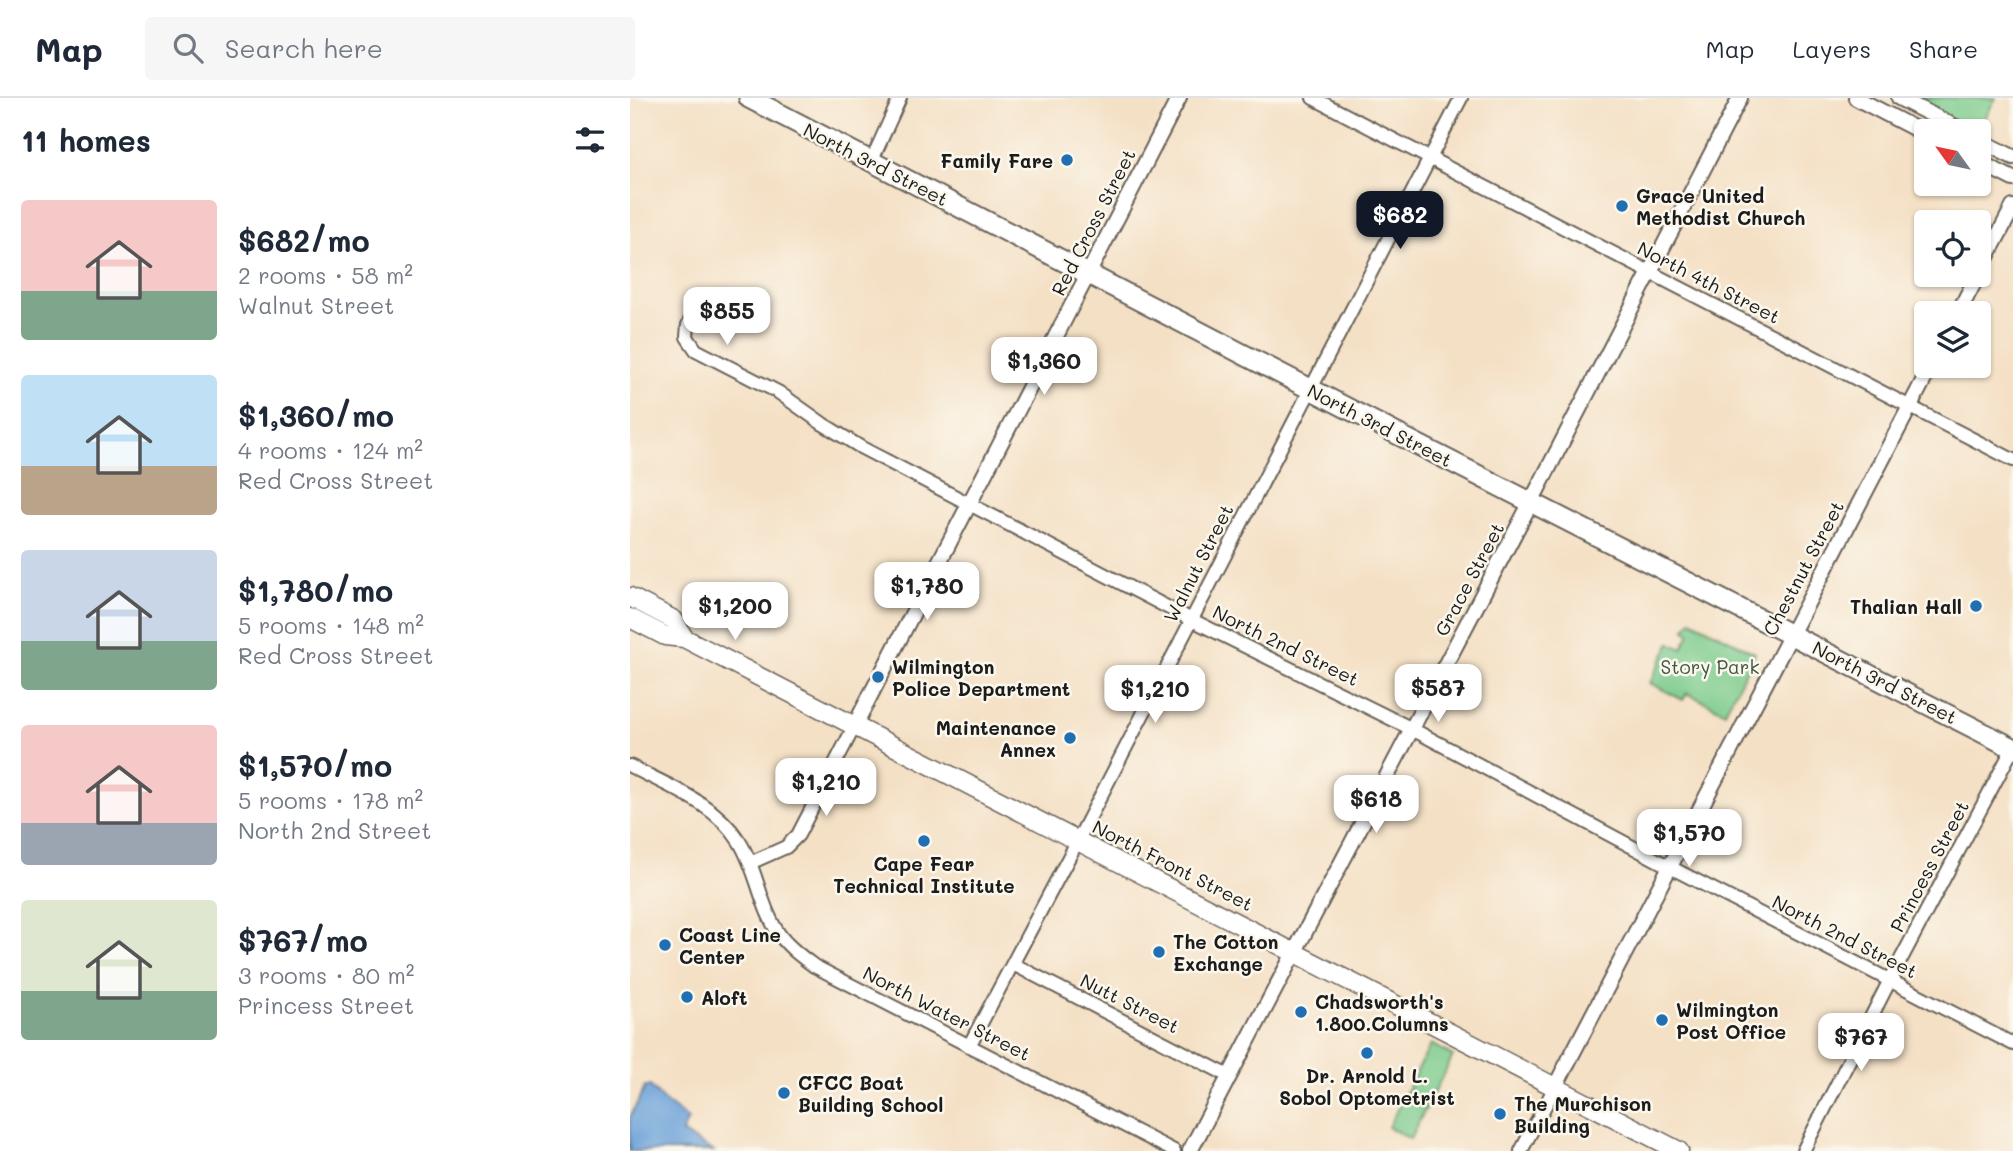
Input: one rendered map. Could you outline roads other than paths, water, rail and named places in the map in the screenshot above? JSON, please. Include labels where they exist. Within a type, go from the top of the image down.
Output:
[{"type":"main road","name":"North 3rd Street","points":[[749,98],[2013,748]]},
{"type":"main road","name":"North Front Street","points":[[630,597],[674,620],[684,638]]},
{"type":"main road","name":"North Front Street","points":[[630,618],[665,636],[684,638],[769,681],[1679,1151]]},
{"type":"street","points":[[871,162],[900,98]]},
{"type":"street","name":"Red Cross Street","points":[[750,863],[786,847],[798,835],[1179,98]]},
{"type":"street","name":"North 4th Street","points":[[1314,98],[2013,460]]},
{"type":"street","name":"Walnut Street","points":[[969,1046],[1461,98]]},
{"type":"street","name":"Grace Street","points":[[1190,1151],[1740,98]]},
{"type":"street","points":[[1856,98],[1914,128]]},
{"type":"street","points":[[1899,98],[1940,119]]},
{"type":"street","points":[[1992,146],[2013,157]]},
{"type":"street","points":[[1992,168],[2013,179]]},
{"type":"street","points":[[1991,250],[2013,207]]},
{"type":"street","name":"North 2nd Street","points":[[694,313],[687,331],[692,346],[775,391],[863,448],[1191,619],[1412,729],[1670,867],[2013,1044]]},
{"type":"street","name":"Chestnut Street","points":[[1555,1087],[1925,378]]},
{"type":"street","name":"Princess Street","points":[[1803,1151],[2013,748]]},
{"type":"street","points":[[630,766],[710,810],[736,835],[750,863]]},
{"type":"street","name":"North Water Street","points":[[750,863],[773,923],[785,942],[814,967],[1174,1151]]},
{"type":"street","name":"Nutt Street","points":[[1013,964],[1229,1076]]},
{"type":"street","points":[[1521,1151],[1555,1087]]},
{"type":"water","points":[[650,1086],[688,1119],[682,1133],[713,1151],[630,1151],[630,1117],[645,1087]]},
{"type":"place","name":"Family Fare","points":[[1067,160]]},
{"type":"place","name":"Grace United Methodist Church","points":[[1622,206]]},
{"type":"place","name":"Thalian Hall","points":[[1976,606]]},
{"type":"place","name":"Wilmington Police Department","points":[[878,677]]},
{"type":"place","name":"Maintenance Annex","points":[[1070,738]]},
{"type":"place","name":"Cape Fear Technical Institute","points":[[924,841]]},
{"type":"place","name":"Coast Line Center","points":[[665,945]]},
{"type":"place","name":"The Cotton Exchange","points":[[1159,952]]},
{"type":"place","name":"Aloft","points":[[687,997]]},
{"type":"place","name":"Chadsworth's 1.800.Columns","points":[[1301,1012]]},
{"type":"place","name":"Wilmington Post Office","points":[[1662,1020]]},
{"type":"place","name":"Dr. Arnold L. Sobol Optometrist","points":[[1367,1053]]},
{"type":"place","name":"CFCC Boat Building School","points":[[784,1093]]},
{"type":"place","name":"The Murchison Building","points":[[1500,1114]]},
{"type":"park label","name":"Story Park","points":[[1710,666]]}]
